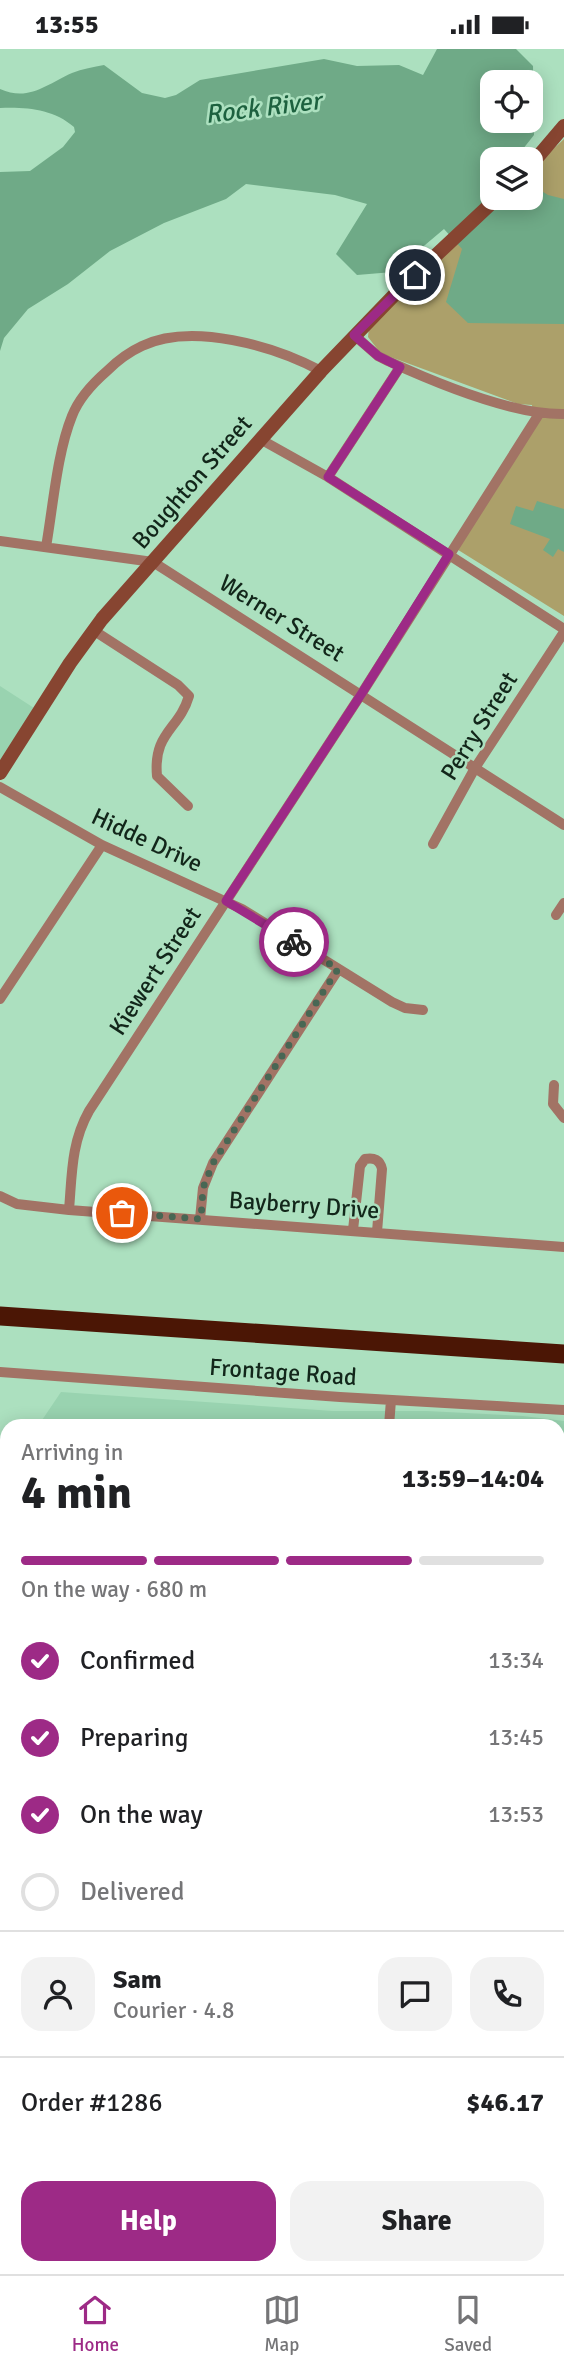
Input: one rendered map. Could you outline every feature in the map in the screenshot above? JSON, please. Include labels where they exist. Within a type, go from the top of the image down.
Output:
[{"type":"highway","points":[[0,1316],[564,1354]]},
{"type":"street","points":[[543,151],[564,126]]},
{"type":"street","name":"Boughton Street","points":[[0,773],[93,630],[354,335],[484,210]]},
{"type":"street","points":[[354,335],[378,356],[400,367],[481,398],[539,414],[564,414]]},
{"type":"street","points":[[46,547],[71,417],[81,397],[93,382],[126,355],[156,341],[218,337],[296,358],[321,371]]},
{"type":"street","points":[[328,477],[400,367]]},
{"type":"street","name":"Kiewert Street","points":[[69,1210],[74,1148],[80,1127],[362,693],[539,414]]},
{"type":"street","points":[[260,439],[328,477],[564,630]]},
{"type":"street","points":[[0,541],[153,562]]},
{"type":"street","name":"Werner Street","points":[[153,562],[362,693],[564,825]]},
{"type":"street","points":[[93,630],[178,685],[189,695],[186,705],[166,733],[155,757],[157,776],[188,806]]},
{"type":"street","name":"Perry Street","points":[[433,844],[475,768],[564,630]]},
{"type":"street","name":"Hidde Drive","points":[[0,786],[102,845],[226,901],[392,1002],[405,1008],[423,1010]]},
{"type":"street","points":[[0,999],[102,845]]},
{"type":"street","points":[[556,915],[564,903]]},
{"type":"street","points":[[201,1219],[203,1188],[213,1163],[338,969]]},
{"type":"street","points":[[554,1085],[552,1104],[564,1118]]},
{"type":"street","points":[[354,1230],[360,1166],[365,1159],[373,1158],[382,1169],[377,1232]]},
{"type":"street","name":"Bayberry Drive","points":[[0,1196],[17,1204],[69,1210],[564,1247]]},
{"type":"street","name":"Frontage Road","points":[[0,1372],[564,1410]]},
{"type":"street","points":[[390,1419],[391,1400]]},
{"type":"shaded area","points":[[564,139],[564,616],[455,548],[533,423],[532,405],[518,404],[388,356],[379,351],[368,337],[369,327],[490,210],[543,210],[543,159]]},
{"type":"shaded area","points":[[0,686],[34,708],[0,760]]},
{"type":"shaded area","points":[[61,1392],[333,1411],[427,1411],[548,1419],[43,1419]]},
{"type":"water","name":"Rock River","points":[[437,49],[516,49],[533,66],[533,70],[480,70],[480,133],[534,135],[524,147],[480,147],[480,210],[543,210],[543,192],[564,199],[564,324],[468,323],[446,302],[462,249],[444,229],[393,272],[357,275],[336,254],[367,204],[335,195],[246,184],[226,199],[164,223],[110,251],[68,284],[28,309],[4,338],[0,351],[0,172],[30,171],[63,147],[75,132],[74,127],[66,121],[48,113],[30,109],[0,108],[0,89],[20,94],[29,93],[76,72],[104,65],[142,93],[165,98],[176,95],[200,80],[324,59],[357,66],[399,65],[423,75]]},
{"type":"water","points":[[537,501],[564,509],[564,552],[558,549],[553,557],[543,550],[550,539],[510,524],[516,506],[533,511]]},
{"type":"way so far","points":[[122,1213],[201,1219],[203,1188],[213,1163],[338,969],[294,942]]},
{"type":"route","points":[[294,942],[226,901],[449,554],[328,477],[400,367],[378,356],[354,335],[415,275]]}]
